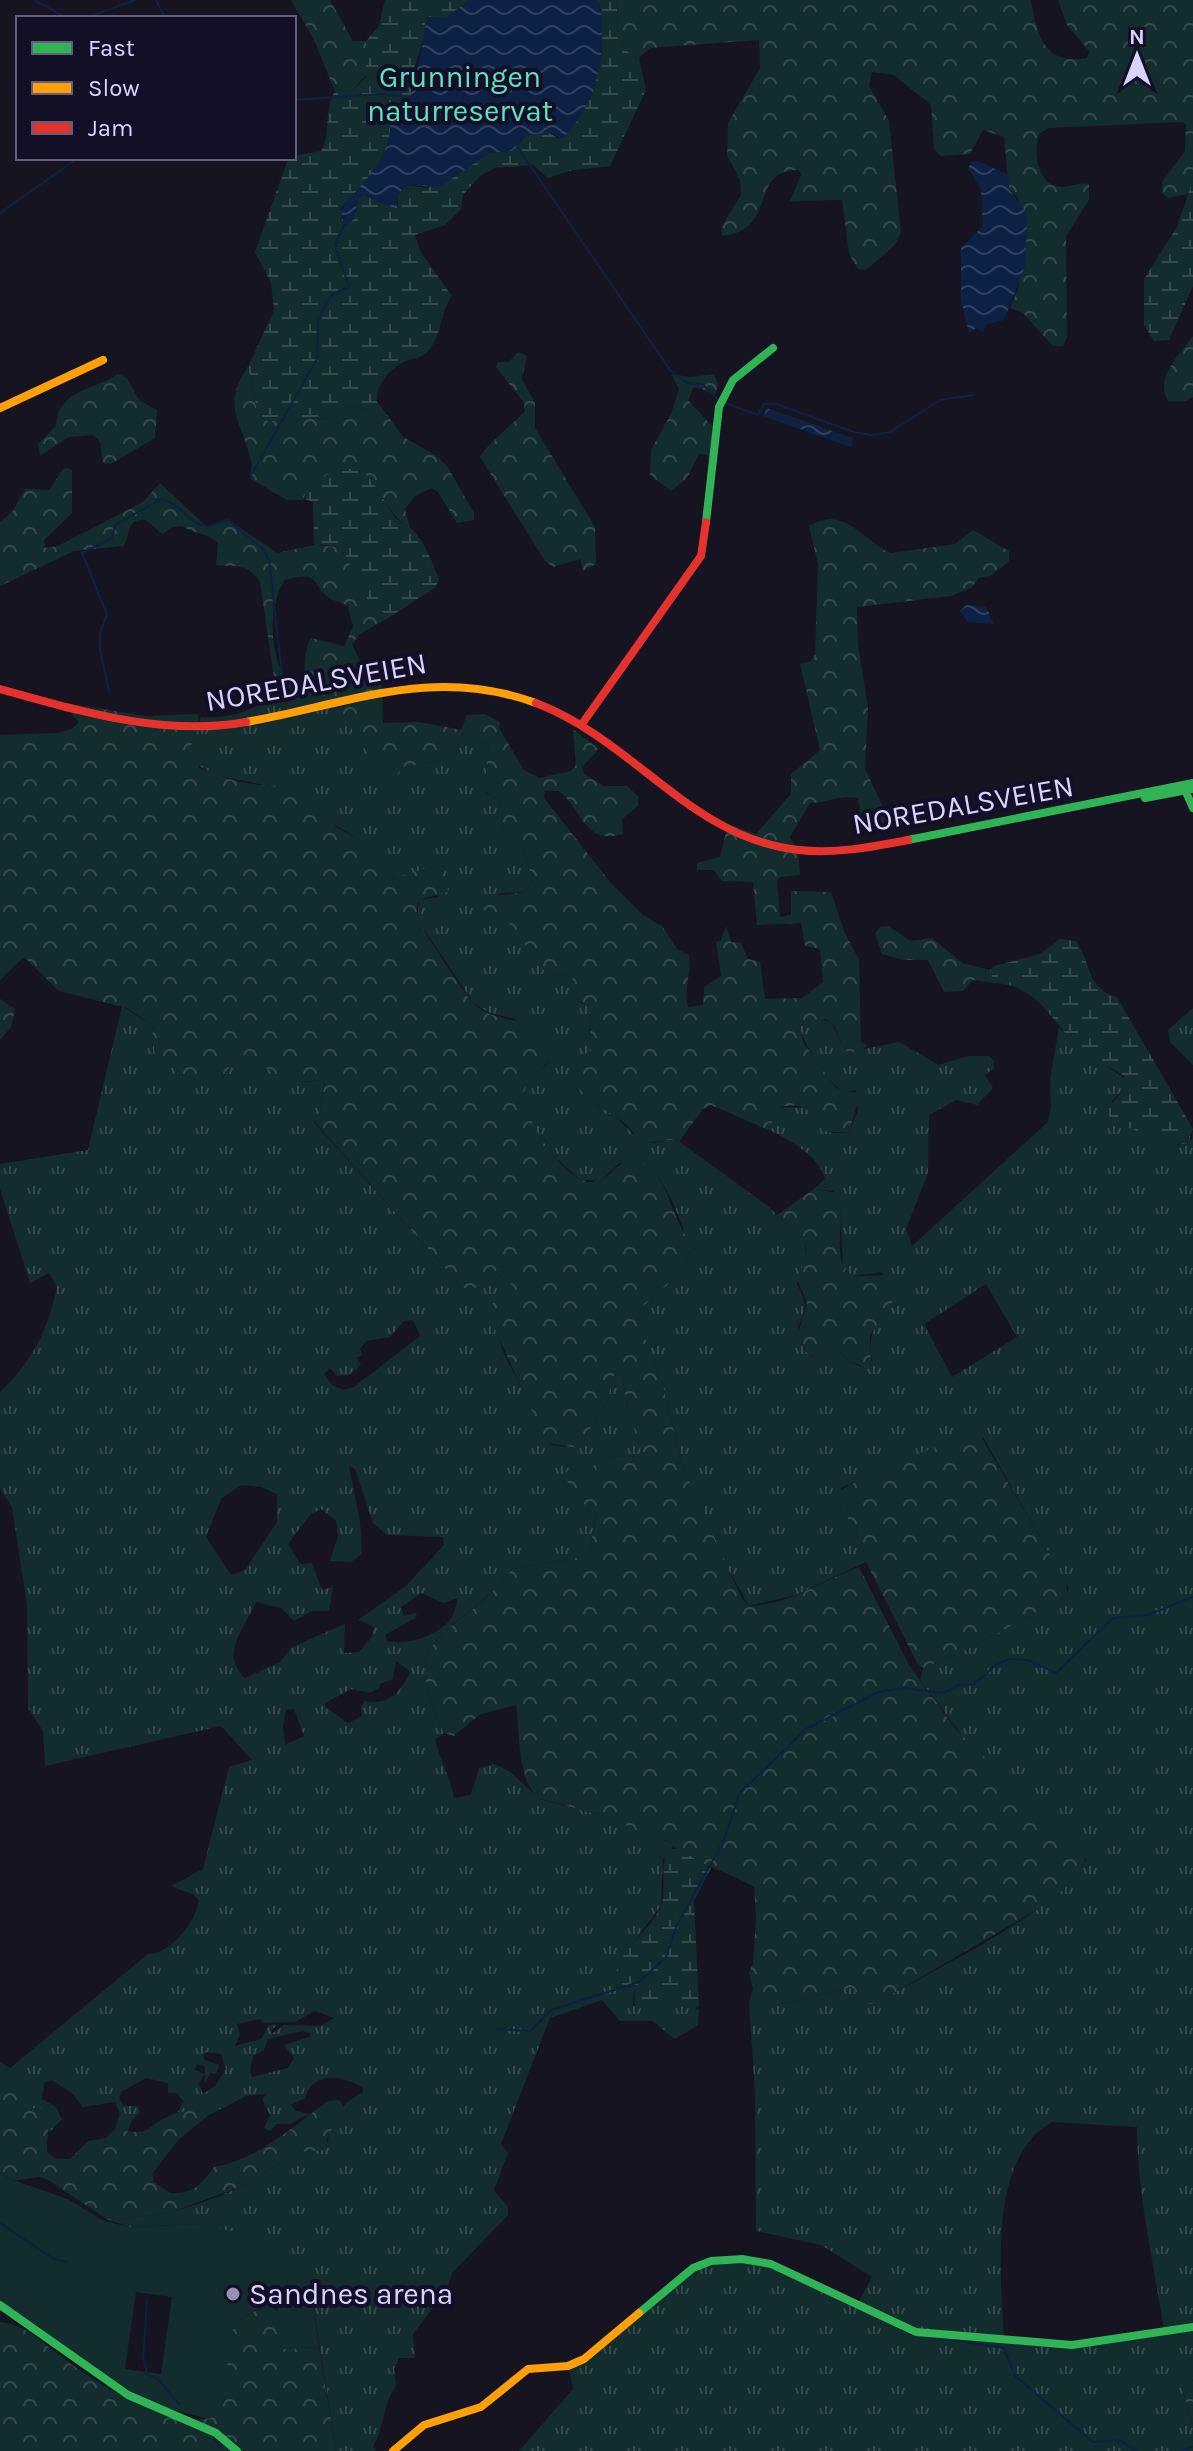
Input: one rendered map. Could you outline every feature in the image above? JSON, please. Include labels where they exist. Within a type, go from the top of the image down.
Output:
[{"type":"street","points":[[582,724],[701,556],[715,463],[717,415],[733,380],[773,348]]},
{"type":"street","points":[[0,408],[103,360]]},
{"type":"street","name":"NOREDALSVEIEN","points":[[0,689],[120,720],[192,727],[256,721],[381,689],[458,686],[508,694],[582,724],[617,746],[707,819],[746,838],[786,849],[821,851],[863,848],[1191,788]]},
{"type":"street","points":[[1191,788],[1193,808]]},
{"type":"street","points":[[393,2451],[424,2425],[481,2407],[528,2369],[568,2366],[584,2359],[690,2270],[714,2261],[753,2260],[771,2264],[901,2328],[926,2333],[1072,2345],[1193,2327]]},
{"type":"street","points":[[0,2305],[128,2395],[216,2433],[237,2451]]},
{"type":"green space","points":[[291,0],[330,0],[353,41],[366,41],[367,74],[353,90],[335,91],[314,40]]},
{"type":"green space","points":[[385,0],[469,0],[446,18],[426,17],[425,35],[414,69],[410,105],[390,125],[387,148],[374,171],[340,208],[344,225],[356,212],[358,199],[363,195],[398,206],[398,194],[407,185],[427,188],[490,153],[513,151],[526,135],[549,133],[558,138],[565,137],[585,105],[597,75],[602,25],[600,5],[596,0],[616,0],[621,42],[639,58],[646,90],[610,166],[569,171],[548,178],[533,165],[494,168],[480,176],[463,195],[461,209],[445,225],[415,235],[420,251],[452,296],[431,347],[423,355],[397,366],[381,384],[377,402],[388,416],[350,406],[331,418],[267,421],[257,411],[248,367],[274,310],[271,283],[255,252],[287,162],[296,160],[296,156],[321,151],[331,98],[335,91],[353,90],[366,77],[366,41],[379,26]]},
{"type":"green space","points":[[616,0],[1031,0],[1036,25],[1045,45],[1061,57],[1072,59],[1087,58],[1089,51],[1067,25],[1058,0],[1193,0],[1193,180],[1189,194],[1168,198],[1162,193],[1162,182],[1185,151],[1186,125],[1182,122],[1049,128],[1039,134],[1037,159],[1047,182],[1063,187],[1089,184],[1089,200],[1066,236],[1067,337],[1063,346],[1053,346],[1023,313],[1010,308],[1018,289],[1027,227],[1018,198],[1009,189],[1004,137],[983,130],[970,154],[941,156],[934,149],[931,105],[894,75],[872,72],[869,86],[889,121],[901,232],[895,245],[866,270],[858,269],[849,254],[842,200],[790,201],[801,175],[799,170],[783,172],[773,179],[751,223],[740,231],[722,236],[721,227],[741,195],[740,180],[727,155],[728,123],[760,68],[759,40],[650,48],[639,58],[621,42]]},
{"type":"green space","points":[[1193,180],[1193,286],[1169,340],[1154,341],[1144,325],[1144,279],[1177,227]]},
{"type":"green space","points":[[1193,336],[1193,397],[1186,401],[1168,401],[1164,384],[1166,375]]},
{"type":"green space","points":[[518,352],[527,356],[522,379],[535,403],[535,428],[595,527],[596,564],[583,571],[580,559],[553,567],[545,561],[480,457],[525,411],[524,403],[496,367],[498,362],[509,362]]},
{"type":"green space","points":[[248,367],[257,411],[267,421],[331,418],[350,406],[388,416],[402,436],[435,455],[447,466],[474,513],[474,520],[457,523],[438,492],[431,488],[415,496],[405,509],[410,528],[396,517],[359,470],[306,492],[303,500],[287,500],[251,479],[251,461],[235,404],[240,380]]},
{"type":"green space","points":[[118,374],[127,378],[139,400],[157,410],[155,438],[111,464],[103,463],[100,442],[94,435],[69,437],[40,456],[38,444],[56,426],[63,405],[78,392]]},
{"type":"green space","points":[[671,374],[690,377],[714,374],[718,385],[715,394],[694,387],[688,400],[713,427],[716,456],[699,454],[687,478],[671,491],[650,475],[651,450],[671,414],[679,389]]},
{"type":"green space","points":[[63,469],[72,470],[72,513],[44,540],[45,548],[58,546],[143,502],[160,483],[207,527],[227,519],[277,553],[314,545],[337,547],[350,560],[366,597],[390,617],[360,634],[352,644],[368,678],[382,682],[383,723],[419,722],[461,730],[467,715],[485,714],[500,722],[499,728],[524,770],[539,778],[571,771],[576,765],[573,729],[599,749],[582,767],[584,774],[604,786],[627,786],[638,796],[638,806],[622,819],[623,834],[610,836],[592,831],[559,791],[545,791],[544,798],[610,882],[643,915],[662,926],[678,950],[689,955],[688,1007],[703,1005],[704,987],[721,976],[716,942],[721,940],[726,926],[731,942],[741,943],[748,959],[760,962],[765,999],[802,998],[823,982],[820,949],[805,946],[801,923],[757,925],[753,882],[722,881],[714,870],[697,870],[697,863],[720,857],[728,824],[756,834],[791,794],[791,774],[820,750],[800,664],[811,661],[815,654],[818,564],[809,526],[821,520],[843,522],[891,553],[955,544],[973,530],[1009,551],[1009,561],[992,575],[979,578],[971,588],[951,596],[857,607],[858,644],[868,708],[865,769],[893,828],[861,819],[858,798],[810,803],[790,837],[798,851],[800,875],[780,877],[777,881],[780,917],[791,915],[791,891],[831,892],[844,931],[859,960],[861,1041],[867,1046],[859,1052],[845,1051],[834,1026],[826,1019],[804,1020],[800,1027],[803,1042],[835,1087],[843,1092],[861,1092],[849,1132],[827,1132],[811,1113],[794,1105],[774,1108],[771,1131],[711,1105],[703,1109],[681,1139],[644,1143],[627,1125],[590,1099],[576,1083],[571,1062],[591,1051],[590,1007],[577,1000],[572,976],[546,973],[510,924],[482,909],[482,901],[486,897],[525,892],[533,881],[523,849],[503,835],[500,801],[484,791],[489,746],[477,740],[463,740],[445,760],[403,767],[393,778],[387,775],[372,759],[339,710],[306,680],[305,659],[311,638],[344,646],[353,627],[348,606],[329,598],[310,577],[285,580],[279,591],[273,618],[274,646],[288,683],[283,696],[273,697],[276,693],[260,582],[246,569],[216,565],[218,543],[182,526],[172,527],[162,534],[146,520],[140,520],[132,524],[124,546],[74,551],[0,586],[0,522],[12,512],[25,489],[49,490]]},
{"type":"green space","points":[[349,469],[371,480],[394,516],[418,536],[439,580],[435,588],[390,617],[369,602],[344,553],[335,546],[314,545],[313,502],[305,499],[306,492],[330,472]]},
{"type":"green space","points":[[304,678],[339,709],[361,741],[395,776],[403,767],[445,760],[463,740],[477,740],[489,746],[486,793],[500,800],[503,835],[523,849],[533,881],[525,892],[498,894],[504,920],[511,924],[546,973],[572,976],[579,1002],[590,1007],[591,1051],[573,1061],[598,1106],[613,1114],[636,1137],[651,1143],[681,1139],[680,1142],[769,1207],[805,1244],[806,1256],[797,1284],[804,1300],[804,1310],[798,1326],[804,1350],[812,1356],[823,1348],[835,1347],[849,1361],[863,1368],[872,1361],[873,1333],[892,1299],[882,1272],[852,1276],[843,1268],[840,1201],[833,1191],[814,1189],[825,1179],[817,1163],[795,1144],[771,1131],[772,1110],[776,1107],[809,1108],[831,1133],[849,1132],[858,1110],[856,1090],[845,1093],[839,1089],[811,1052],[800,1027],[804,1020],[829,1022],[848,1052],[899,1042],[939,1065],[968,1056],[989,1056],[994,1061],[993,1069],[985,1075],[993,1088],[977,1105],[956,1100],[929,1115],[928,1173],[906,1229],[912,1246],[1048,1122],[1050,1079],[1059,1027],[1080,1049],[1126,1079],[1126,1087],[1112,1101],[1110,1120],[1177,1145],[1192,1139],[1193,1129],[1193,2380],[1182,2389],[1193,2425],[1193,2451],[519,2451],[573,2389],[568,2366],[576,2364],[703,2263],[760,2261],[857,2305],[872,2277],[821,2245],[756,2231],[755,2093],[749,2002],[775,2005],[853,1988],[863,2003],[875,2004],[1024,1919],[1074,1878],[1086,1859],[964,1738],[920,1680],[923,1668],[972,1647],[1068,1595],[1068,1587],[983,1437],[942,1445],[841,1488],[840,1506],[856,1529],[866,1562],[796,1595],[749,1606],[719,1553],[683,1467],[662,1383],[639,1323],[639,1310],[674,1278],[688,1254],[682,1225],[660,1180],[651,1173],[620,1163],[600,1181],[582,1180],[551,1152],[532,1125],[524,1098],[528,1082],[548,1062],[515,1019],[490,1013],[474,1004],[418,920],[419,900],[439,897],[421,870],[401,879],[390,878],[360,840],[332,823],[304,793],[215,775],[196,764],[191,746],[201,717],[245,711],[283,696],[288,683],[295,686]],"holes":[[[986,1284],[1017,1337],[952,1377],[924,1324]],[[1052,2122],[1137,2127],[1143,2204],[1164,2331],[1061,2344],[1004,2338],[1001,2252],[1007,2190],[1017,2162],[1031,2139]]]},
{"type":"green space","points":[[71,704],[146,716],[198,714],[199,727],[191,746],[199,768],[239,782],[299,790],[319,802],[336,827],[360,840],[393,879],[426,868],[446,871],[448,892],[419,900],[418,918],[476,1006],[487,1013],[532,1027],[546,1044],[549,1060],[525,1089],[529,1114],[545,1144],[568,1170],[589,1182],[602,1179],[624,1162],[637,1158],[660,1181],[687,1239],[689,1250],[685,1262],[674,1278],[639,1310],[639,1323],[662,1383],[683,1467],[741,1597],[749,1606],[763,1605],[806,1591],[859,1567],[909,1665],[955,1728],[1085,1857],[1080,1872],[1060,1892],[1038,1909],[875,2004],[863,2003],[853,1988],[775,2005],[749,2002],[753,1989],[749,1973],[753,1963],[756,1919],[754,1887],[697,1861],[668,1841],[643,1834],[611,1818],[538,1798],[526,1779],[523,1767],[516,1705],[479,1715],[454,1736],[444,1733],[430,1698],[425,1672],[429,1653],[439,1638],[492,1592],[512,1569],[589,1554],[596,1514],[571,1493],[565,1474],[570,1468],[579,1473],[614,1456],[644,1457],[628,1412],[622,1375],[614,1375],[607,1402],[578,1448],[546,1443],[490,1318],[488,1307],[513,1287],[509,1281],[492,1288],[505,1268],[502,1265],[472,1291],[462,1287],[313,1120],[320,1115],[325,1080],[284,1083],[249,1053],[238,1057],[218,1082],[203,1083],[178,1074],[174,1062],[155,1055],[152,1025],[127,1008],[59,991],[24,957],[0,980],[0,735],[57,733],[72,729],[79,722],[72,715]]},
{"type":"green space","points":[[889,926],[910,941],[932,938],[962,963],[990,970],[994,983],[973,980],[963,991],[944,992],[928,960],[903,960],[882,954],[875,934],[880,927]]},
{"type":"green space","points":[[1060,939],[1076,941],[1099,988],[1117,997],[1193,1129],[1188,1143],[1172,1145],[1110,1120],[1108,1108],[1126,1087],[1124,1076],[1081,1050],[1034,998],[1010,985],[994,983],[990,970],[994,966],[1040,954]]},
{"type":"green space","points":[[0,999],[15,1009],[11,1027],[0,1040]]},
{"type":"green space","points":[[122,1006],[152,1025],[155,1055],[174,1062],[178,1074],[212,1082],[226,1074],[240,1056],[249,1053],[275,1073],[300,1082],[325,1080],[320,1115],[313,1121],[462,1287],[477,1284],[502,1265],[505,1268],[492,1287],[509,1280],[514,1287],[489,1307],[503,1352],[551,1445],[578,1448],[607,1402],[614,1374],[622,1375],[628,1412],[645,1457],[614,1456],[579,1473],[570,1468],[571,1493],[596,1513],[589,1554],[512,1569],[492,1592],[439,1637],[429,1653],[425,1672],[430,1698],[444,1733],[435,1739],[454,1798],[471,1795],[479,1768],[494,1764],[509,1771],[540,1799],[611,1818],[671,1843],[673,1847],[663,1859],[661,1906],[629,1949],[624,1986],[634,1988],[633,2006],[668,2003],[699,2010],[698,2025],[675,2039],[652,2021],[620,2021],[602,2000],[550,2018],[501,2144],[508,2153],[494,2190],[508,2207],[508,2215],[452,2273],[447,2290],[413,2334],[415,2358],[399,2358],[394,2369],[396,2386],[373,2447],[376,2451],[336,2451],[310,2286],[200,2224],[129,2227],[108,2220],[169,2213],[215,2198],[245,2185],[298,2152],[327,2148],[338,2114],[349,2101],[363,2093],[362,2087],[337,2078],[321,2079],[309,2089],[305,2098],[291,2105],[296,2111],[310,2114],[290,2124],[277,2124],[270,2131],[264,2128],[270,2115],[262,2099],[267,2094],[246,2096],[209,2115],[178,2112],[183,2101],[177,2093],[168,2093],[168,2083],[146,2078],[121,2092],[119,2098],[124,2106],[138,2106],[140,2112],[132,2120],[127,2134],[115,2129],[120,2114],[115,2102],[83,2107],[73,2094],[52,2080],[44,2083],[42,2099],[56,2107],[62,2119],[50,2132],[39,2108],[32,2108],[10,2072],[10,2068],[148,1954],[165,1949],[181,1935],[193,1918],[199,1901],[194,1895],[171,1886],[203,1869],[229,1767],[252,1760],[221,1726],[45,1766],[43,1731],[28,1708],[27,1605],[12,1507],[0,1489],[0,1392],[30,1357],[49,1317],[57,1287],[49,1273],[30,1283],[0,1189],[0,1164],[88,1150]],"holes":[[[413,1320],[420,1336],[354,1387],[343,1390],[332,1385],[324,1374],[330,1368],[337,1376],[349,1375],[361,1365],[357,1358],[362,1355],[360,1349],[366,1341],[390,1337],[404,1321]],[[349,1466],[355,1469],[373,1523],[387,1535],[443,1537],[444,1545],[406,1586],[358,1620],[374,1627],[372,1637],[359,1652],[344,1653],[345,1624],[292,1647],[280,1662],[245,1678],[234,1660],[234,1650],[256,1602],[281,1608],[294,1621],[312,1611],[329,1611],[333,1587],[322,1590],[312,1563],[300,1564],[288,1544],[310,1515],[321,1509],[336,1521],[338,1536],[330,1561],[351,1562],[362,1554],[360,1521]],[[241,1485],[261,1487],[277,1494],[277,1522],[245,1570],[231,1575],[206,1537],[221,1499]],[[421,1593],[444,1603],[458,1598],[452,1617],[432,1634],[404,1642],[387,1641],[385,1635],[415,1618],[417,1613],[404,1616],[401,1607]],[[396,1661],[410,1672],[393,1696],[381,1701],[365,1701],[361,1706],[362,1716],[348,1723],[325,1707],[325,1703],[351,1689],[370,1693],[380,1684],[393,1679]],[[294,1709],[304,1736],[285,1745],[283,1727],[286,1710]],[[315,2011],[334,2018],[320,2026],[284,2025],[273,2033],[271,2030],[279,2024],[269,2025],[261,2039],[235,2046],[240,2034],[237,2024],[260,2019],[264,2023],[295,2022]],[[302,2031],[310,2033],[310,2037],[284,2045],[294,2058],[288,2068],[252,2077],[253,2056],[264,2050],[268,2039]],[[207,2052],[221,2054],[226,2069],[215,2086],[203,2094],[199,2084],[204,2074],[194,2069],[198,2064],[205,2067],[205,2083],[210,2073],[216,2074],[219,2065],[205,2060],[203,2055]]]},
{"type":"green space","points":[[1193,1008],[1193,1065],[1170,1042],[1168,1030]]},
{"type":"green space","points":[[814,1189],[838,1193],[840,1255],[846,1272],[857,1276],[889,1275],[892,1302],[870,1335],[871,1370],[849,1361],[835,1347],[809,1356],[798,1334],[807,1303],[797,1279],[806,1256],[806,1246],[777,1215]]},
{"type":"green space","points":[[979,1433],[1066,1582],[1068,1595],[972,1647],[923,1668],[918,1665],[866,1562],[856,1529],[841,1509],[838,1493],[906,1459]]},
{"type":"green space","points":[[667,1849],[678,1849],[711,1868],[694,1901],[699,2006],[695,2010],[668,2003],[635,2009],[634,1988],[615,1982],[621,1961],[661,1906]]},
{"type":"green space","points":[[0,2062],[10,2068],[32,2108],[42,2109],[48,2125],[47,2152],[56,2159],[70,2159],[88,2141],[106,2138],[115,2129],[143,2131],[176,2113],[209,2110],[209,2115],[179,2139],[152,2174],[154,2182],[170,2193],[191,2190],[214,2167],[260,2150],[328,2101],[339,2100],[344,2108],[327,2138],[326,2150],[298,2152],[245,2185],[169,2213],[108,2220],[50,2181],[40,2177],[11,2181],[0,2170]]},
{"type":"green space","name":"Sandnes arena","points":[[0,2167],[7,2178],[68,2199],[102,2220],[129,2227],[200,2224],[263,2238],[294,2260],[310,2286],[319,2347],[282,2349],[277,2308],[262,2308],[250,2313],[230,2334],[226,2393],[223,2404],[208,2419],[141,2401],[0,2300]],"holes":[[[136,2292],[172,2297],[161,2374],[125,2369]]]},
{"type":"green space","points":[[272,2307],[279,2313],[282,2349],[319,2347],[336,2451],[0,2451],[0,2322],[24,2330],[91,2378],[131,2400],[152,2410],[193,2419],[211,2418],[228,2337],[232,2331],[252,2312]]},
{"type":"green space","points":[[1193,2380],[1193,2425],[1182,2389]]},
{"type":"water","points":[[469,0],[596,0],[600,5],[602,41],[597,76],[585,109],[563,138],[549,133],[526,135],[513,151],[490,153],[439,187],[407,185],[398,194],[397,209],[363,195],[358,199],[354,219],[345,227],[340,208],[381,158],[390,122],[410,105],[426,17],[446,18]]},
{"type":"water","points":[[978,161],[1009,175],[1009,189],[1026,212],[1025,267],[1004,320],[987,324],[983,332],[976,328],[969,333],[961,300],[961,248],[983,226],[981,190],[969,169],[970,162]]},
{"type":"water","points":[[767,408],[853,438],[851,447],[763,416]]},
{"type":"water","points":[[966,605],[986,607],[994,624],[968,622],[960,611]]},
{"type":"waterway","points":[[34,0],[63,16]]},
{"type":"waterway","points":[[91,16],[135,0]]},
{"type":"waterway","points":[[156,0],[164,16]]},
{"type":"waterway","points":[[296,100],[380,94],[411,97]]},
{"type":"waterway","points":[[518,148],[670,370],[687,383],[702,384],[719,400]]},
{"type":"waterway","points":[[0,213],[75,160]]},
{"type":"waterway","points":[[251,475],[317,359],[318,320],[330,296],[349,287],[335,245],[344,226]]},
{"type":"waterway","points":[[725,403],[758,415],[764,404],[776,404],[854,432],[871,435],[890,432],[940,400],[974,395]]},
{"type":"waterway","points":[[109,692],[100,649],[100,633],[107,614],[82,553],[112,538],[115,525],[161,499],[198,524],[215,525],[228,520],[263,549],[269,560],[282,673]]},
{"type":"waterway","points":[[496,2029],[530,2031],[551,2010],[639,1982],[666,1957],[677,1925],[723,1842],[740,1793],[806,1729],[879,1692],[904,1688],[943,1693],[959,1685],[974,1684],[996,1665],[1009,1659],[1028,1660],[1056,1673],[1113,1618],[1148,1615],[1193,1597]]},
{"type":"waterway","points":[[0,2223],[52,2258],[66,2262]]},
{"type":"waterway","points":[[147,2301],[143,2357],[147,2374],[158,2379],[179,2404]]},
{"type":"waterway","points":[[911,2334],[1004,2348],[1015,2376],[1093,2442],[1120,2440],[1136,2451]]},
{"type":"waterway","points":[[214,2439],[221,2446]]},
{"type":"waterway","points":[[1182,2451],[1193,2447]]},
{"type":"traffic: fast","points":[[706,522],[719,407],[733,380],[773,348]]},
{"type":"traffic: fast","points":[[908,840],[1193,783]]},
{"type":"traffic: fast","points":[[1145,798],[1193,789]]},
{"type":"traffic: fast","points":[[1185,790],[1193,808]]},
{"type":"traffic: fast","points":[[639,2313],[693,2268],[711,2261],[742,2259],[771,2264],[916,2332],[1072,2345],[1193,2327]]},
{"type":"traffic: fast","points":[[0,2305],[128,2395],[216,2433],[237,2451]]},
{"type":"traffic: slow","points":[[0,408],[103,360]]},
{"type":"traffic: slow","points":[[246,722],[356,698],[426,688],[461,687],[498,692],[536,703]]},
{"type":"traffic: slow","points":[[393,2451],[424,2425],[481,2407],[528,2369],[568,2366],[584,2359],[639,2313]]},
{"type":"traffic: jam","points":[[582,724],[701,556],[706,522]]},
{"type":"traffic: jam","points":[[0,689],[91,713],[153,724],[215,726],[246,722]]},
{"type":"traffic: jam","points":[[536,703],[604,740],[695,809],[727,828],[761,842],[799,850],[827,851],[908,840]]},
{"type":"place","name":"Sandnes arena","points":[[233,2294]]},
{"type":"park label","name":"Grunningen naturreservat","points":[[460,94]]}]
